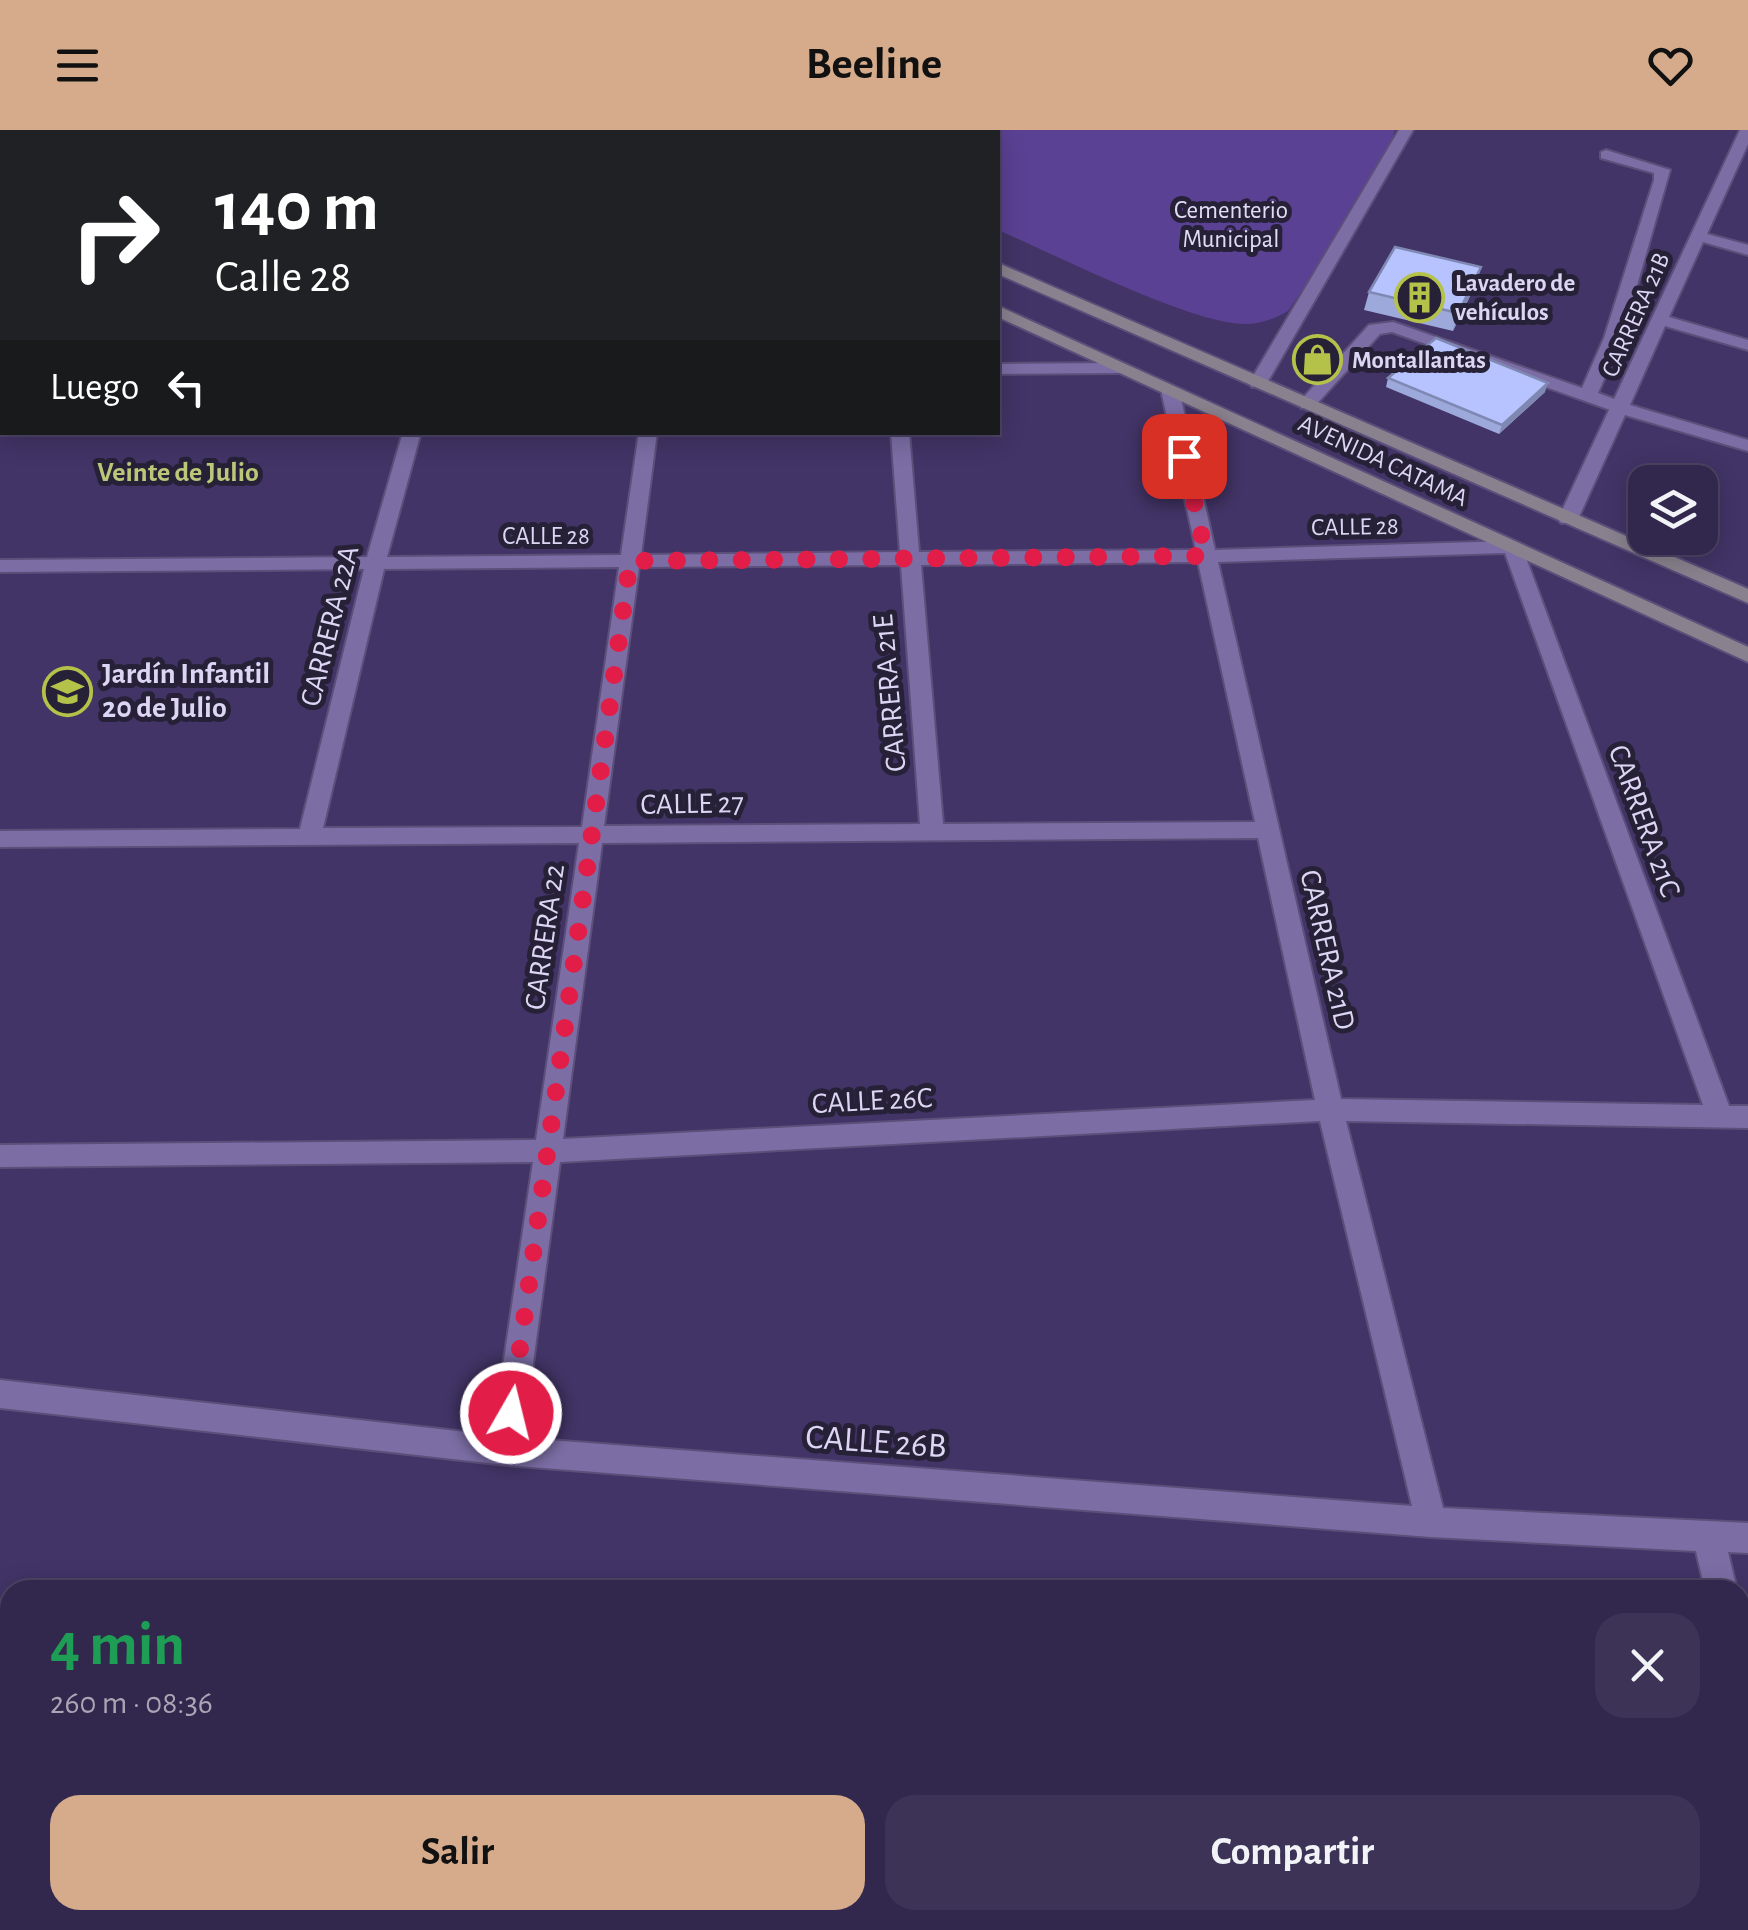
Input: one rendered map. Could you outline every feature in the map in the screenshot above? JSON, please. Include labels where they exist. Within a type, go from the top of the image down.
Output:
[{"type":"main road","name":"AVENIDA CATAMA","points":[[1000,269],[1748,597]]},
{"type":"main road","name":"AVENIDA CATAMA","points":[[1000,312],[1748,655]]},
{"type":"street","points":[[1258,383],[1406,130]]},
{"type":"street","name":"CARRERA 21B","points":[[1568,519],[1698,236],[1741,161],[1747,130]]},
{"type":"street","points":[[1588,395],[1612,338],[1662,180],[1662,170],[1652,164],[1606,155]]},
{"type":"street","points":[[1698,236],[1748,250]]},
{"type":"street","points":[[1662,320],[1748,345]]},
{"type":"street","points":[[1307,404],[1375,328],[1393,327],[1622,408],[1748,446]]},
{"type":"street","points":[[1000,368],[1121,368]]},
{"type":"street","name":"CARRERA 21D","points":[[1170,390],[1330,1110],[1431,1522]]},
{"type":"street","name":"CARRERA 22A","points":[[310,836],[376,560],[411,435]]},
{"type":"street","name":"CARRERA 22","points":[[506,1450],[648,435]]},
{"type":"street","name":"CARRERA 21E","points":[[900,435],[932,829]]},
{"type":"street","name":"CALLE 28","points":[[0,566],[1206,556],[1512,548]]},
{"type":"street","name":"CARRERA 21C","points":[[1512,548],[1720,1116]]},
{"type":"street","name":"CALLE 27","points":[[0,840],[932,829],[1266,830]]},
{"type":"street","name":"CALLE 26C","points":[[0,1156],[548,1151],[1330,1110],[1748,1117]]},
{"type":"street","name":"CALLE 26B","points":[[0,1394],[506,1450],[1431,1522],[1748,1538]]},
{"type":"street","points":[[1709,1539],[1719,1580]]},
{"type":"green space","name":"Cementerio Municipal","points":[[1000,130],[1395,130],[1393,135],[1405,139],[1288,311],[1267,320],[1244,324],[1220,321],[1086,270],[1000,231]]},
{"type":"building","name":"Lavadero de vehículos","points":[[1395,247],[1481,267],[1458,313],[1369,292]]},
{"type":"building","points":[[1436,338],[1548,383],[1502,425],[1388,378]]},
{"type":"place","name":"Lavadero de vehículos","points":[[1420,297]]},
{"type":"place","name":"Montallantas","points":[[1317,360]]},
{"type":"place","name":"Jardín Infantil 20 de Julio","points":[[67,691]]},
{"type":"district","name":"Veinte de Julio","points":[[178,473]]},
{"type":"route","points":[[511,1413],[630,561],[1206,556],[1184,456]]}]
